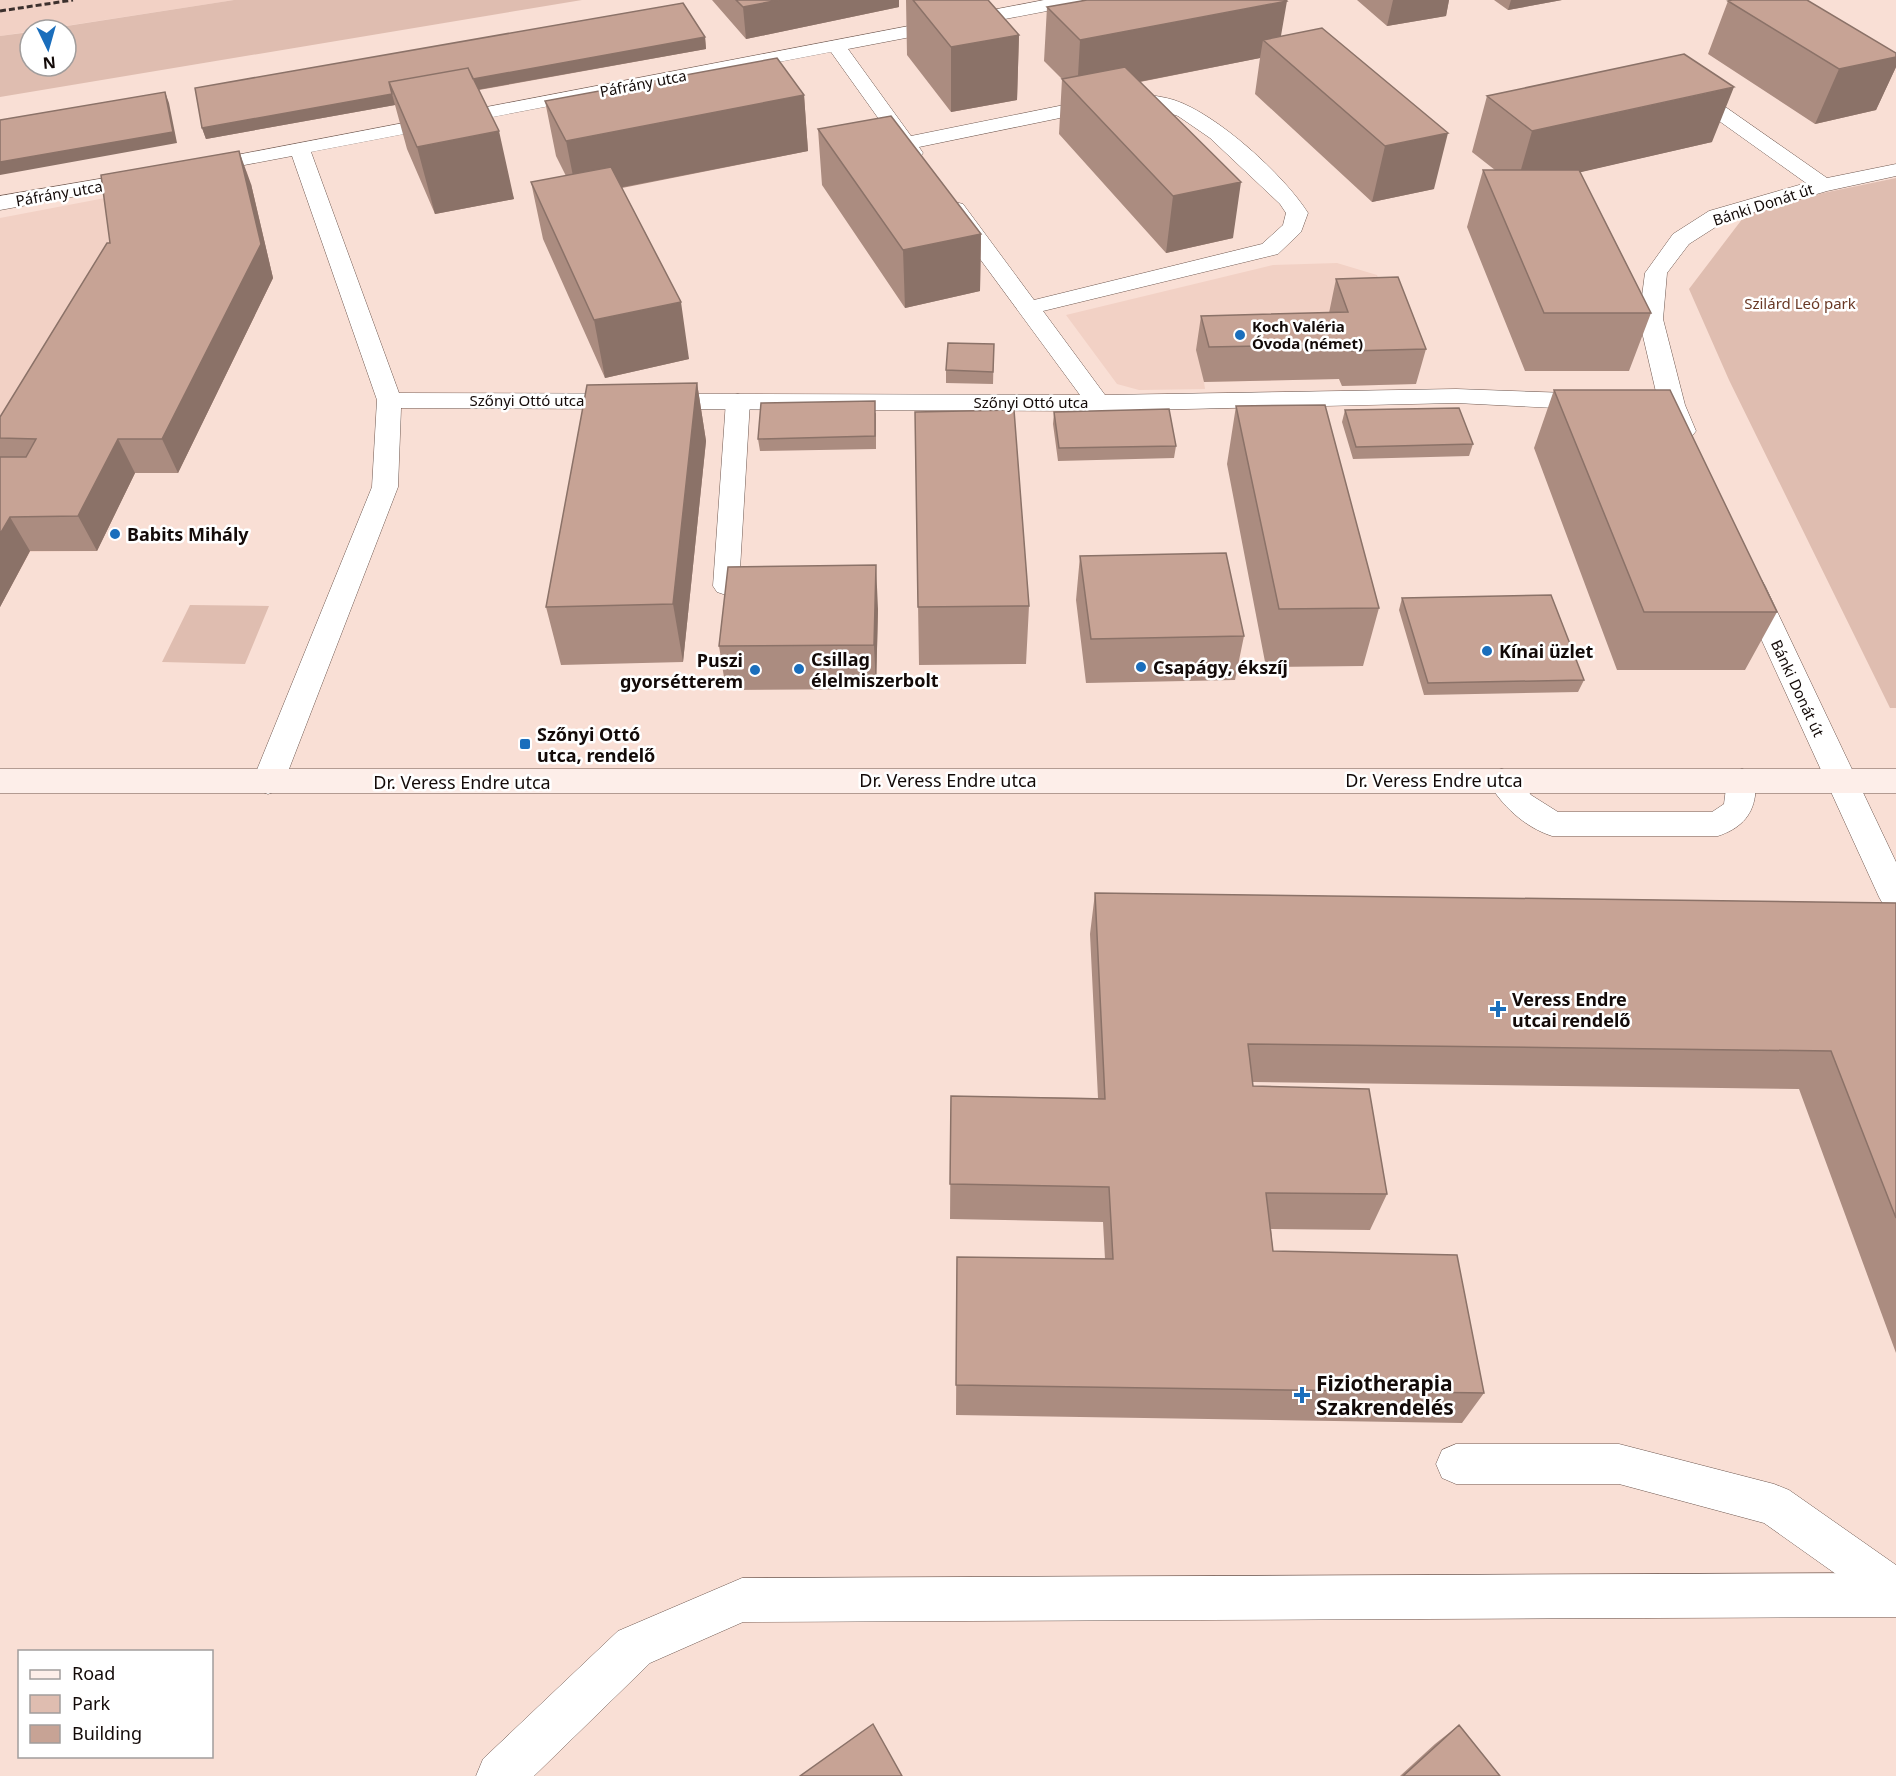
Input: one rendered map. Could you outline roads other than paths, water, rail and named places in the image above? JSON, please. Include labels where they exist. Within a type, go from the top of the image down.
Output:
[{"type":"street","name":"Páfrány utca","points":[[0,203],[300,150],[836,45],[1029,4],[1073,0]]},
{"type":"street","points":[[836,45],[926,170]]},
{"type":"street","points":[[1676,81],[1823,185]]},
{"type":"street","points":[[906,142],[1123,99],[1169,105],[1203,121],[1288,200],[1297,213],[1293,227],[1270,249],[1028,308]]},
{"type":"street","points":[[268,782],[385,487],[389,400],[300,150]]},
{"type":"street","name":"Bánki Donát út","points":[[1694,456],[1648,404],[1651,319],[1656,273],[1681,239],[1717,216],[1823,185],[1896,170]]},
{"type":"street","points":[[940,188],[1098,403]]},
{"type":"street","name":"Szőnyi Ottó utca","points":[[389,400],[1098,403],[1456,396],[1648,404]]},
{"type":"street","name":"Bánki Donát út","points":[[1739,561],[1896,897]]},
{"type":"street","name":"Dr. Veress Endre utca","points":[[0,781],[1896,781]]},
{"type":"street","points":[[500,1776],[634,1647],[742,1600],[1896,1593]]},
{"type":"lane","points":[[726,586],[738,401]]},
{"type":"lane","points":[[1502,780],[1520,802],[1552,824],[1718,824],[1738,809],[1742,780]]},
{"type":"lane","points":[[1456,1464],[1619,1464],[1774,1505],[1896,1593]]},
{"type":"railway","points":[[0,11],[73,0]]},
{"type":"place","name":"Koch Valéria Óvoda (német)","points":[[1240,335]]},
{"type":"place","name":"Babits Mihály","points":[[115,534]]},
{"type":"place","name":"Kínai üzlet","points":[[1487,651]]},
{"type":"place","name":"Csapágy, ékszíj","points":[[1141,667]]},
{"type":"place","name":"Csillag élelmiszerbolt","points":[[799,669]]},
{"type":"place","name":"Puszi gyorsétterem","points":[[755,670]]},
{"type":"place","name":"Szőnyi Ottó utca, rendelő","points":[[525,744]]},
{"type":"place","name":"Veress Endre utcai rendelő","points":[[1498,1009]]},
{"type":"place","name":"Fiziotherapia Szakrendelés","points":[[1302,1395]]},
{"type":"park label","name":"Szilárd Leó park","points":[[1800,303]]}]
